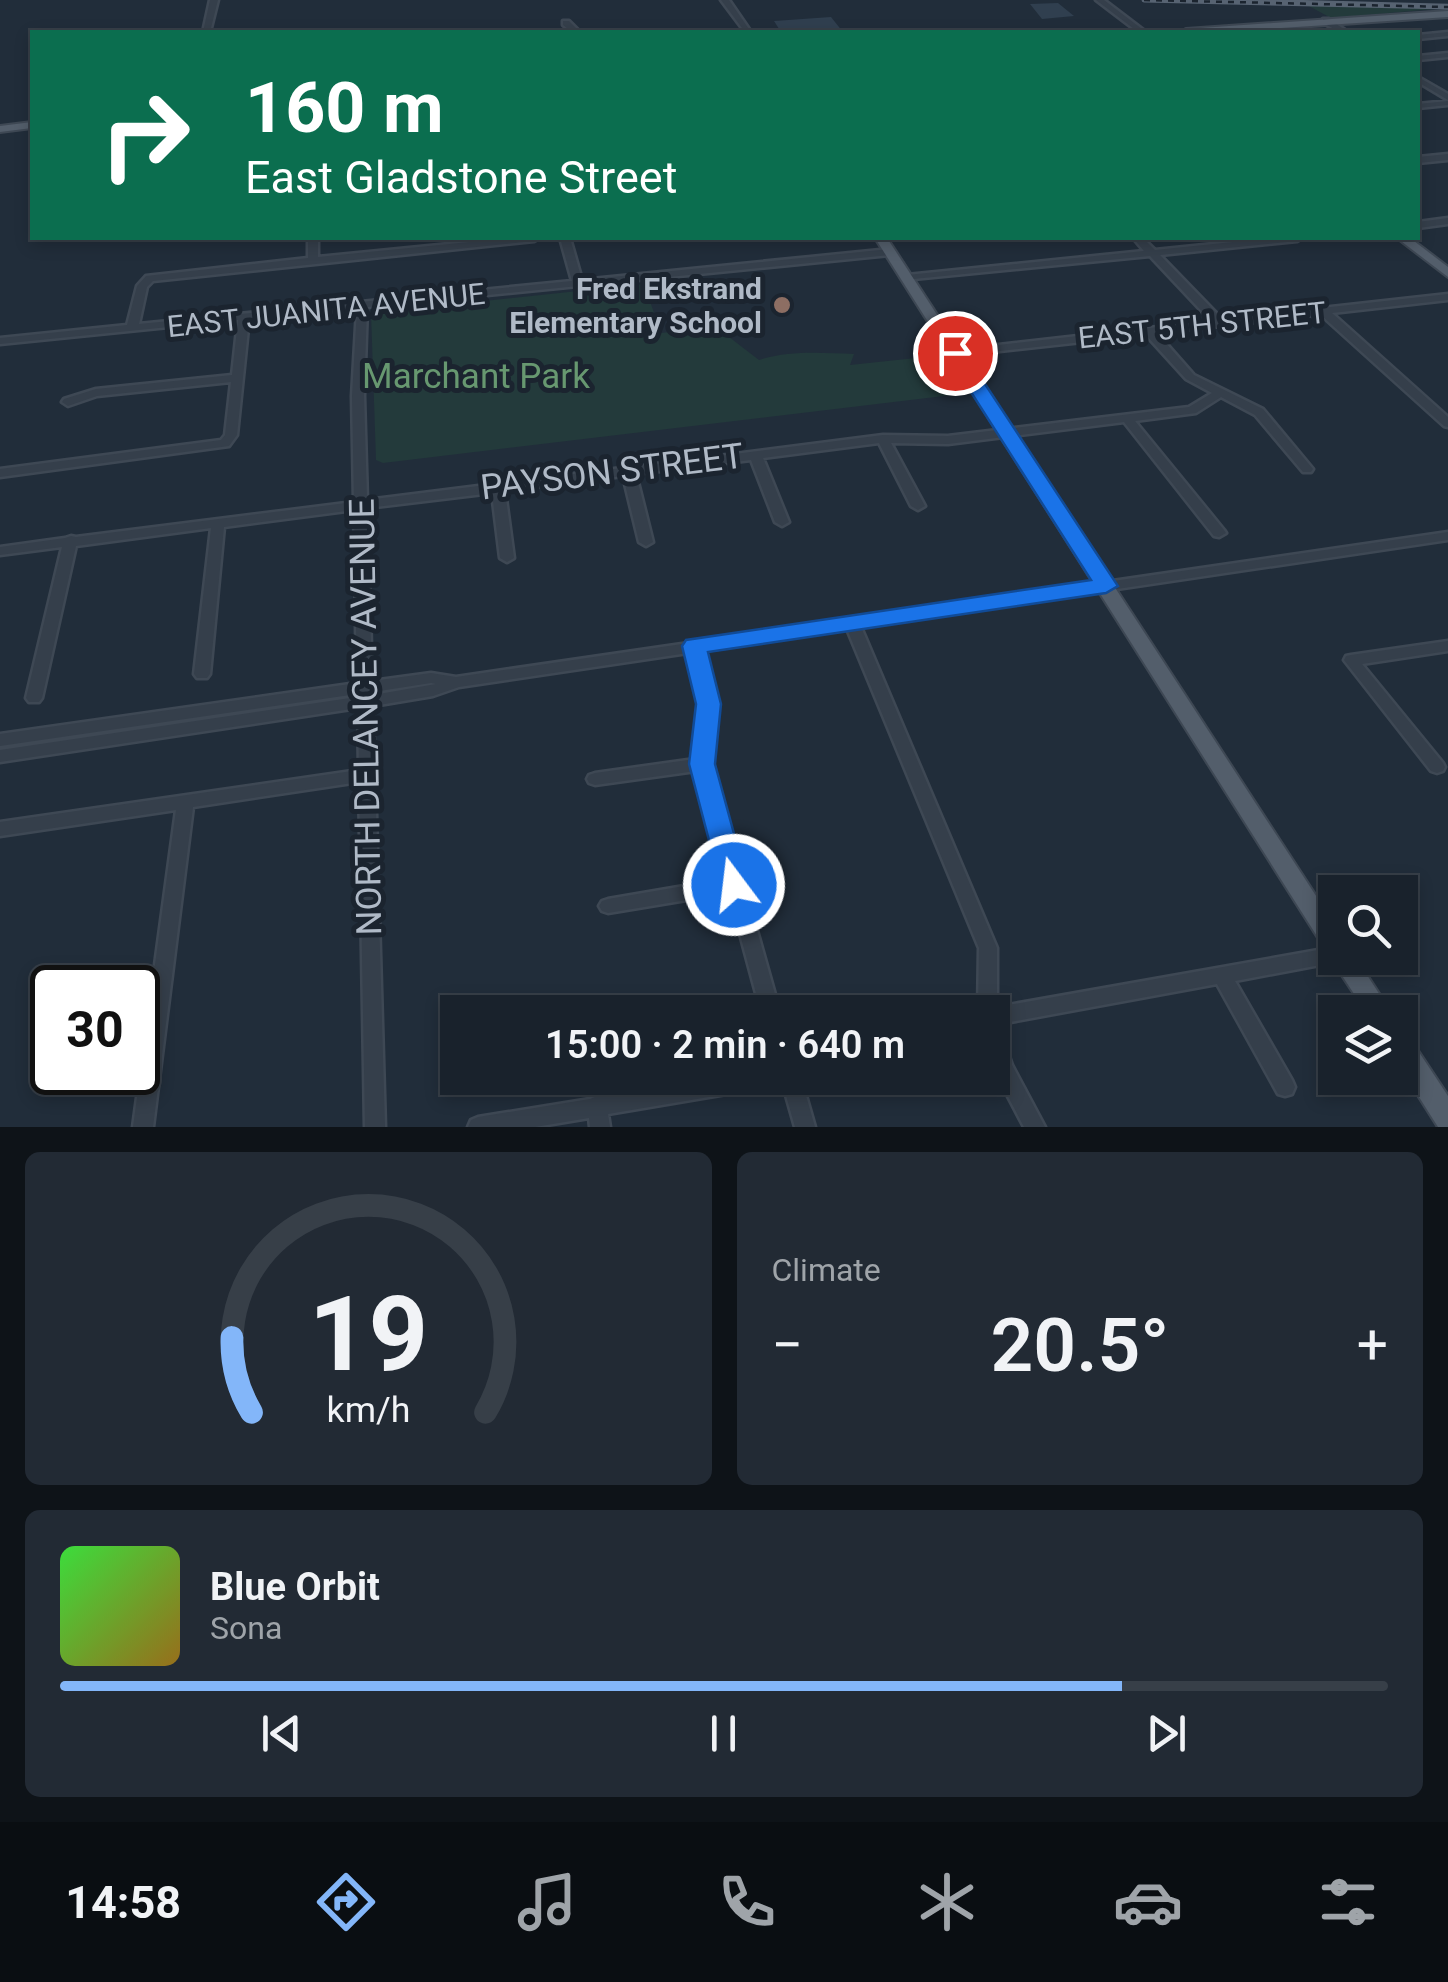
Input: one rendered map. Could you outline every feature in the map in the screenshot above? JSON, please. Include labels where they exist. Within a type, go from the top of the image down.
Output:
[{"type":"main road","points":[[1258,30],[1448,12]]},
{"type":"main road","points":[[0,126],[30,123]]},
{"type":"main road","points":[[881,240],[1318,918]]},
{"type":"main road","points":[[1406,240],[1448,273]]},
{"type":"main road","points":[[1418,1073],[1448,1119]]},
{"type":"street","points":[[206,30],[214,0]]},
{"type":"street","points":[[1100,0],[1142,30]]},
{"type":"street","points":[[1108,0],[1143,30]]},
{"type":"street","points":[[729,1],[747,30]]},
{"type":"street","points":[[1326,22],[1340,30]]},
{"type":"street","points":[[566,23],[574,30]]},
{"type":"street","points":[[1420,37],[1448,34]]},
{"type":"street","points":[[1420,58],[1448,55]]},
{"type":"street","points":[[1420,80],[1448,101]]},
{"type":"street","points":[[1420,106],[1448,101]]},
{"type":"street","points":[[1420,160],[1448,157]]},
{"type":"street","points":[[1420,225],[1448,222]]},
{"type":"street","points":[[313,240],[313,260]]},
{"type":"street","points":[[132,329],[142,286],[150,278],[514,240]]},
{"type":"street","points":[[566,240],[578,284]]},
{"type":"street","points":[[1140,240],[1219,323]]},
{"type":"street","points":[[906,278],[1276,240]]},
{"type":"street","name":"EAST JUANITA AVENUE","points":[[0,342],[890,252]]},
{"type":"street","name":"EAST 5TH STREET","points":[[955,353],[1448,298]]},
{"type":"street","name":"NORTH DELANCEY AVENUE","points":[[362,306],[358,396],[374,1127]]},
{"type":"street","points":[[1324,312],[1448,423]]},
{"type":"street","points":[[0,472],[225,443],[231,435],[244,318]]},
{"type":"street","points":[[1149,331],[1190,377],[1259,412],[1307,469]]},
{"type":"street","points":[[68,402],[96,393],[238,378]]},
{"type":"street","name":"PAYSON STREET","points":[[0,551],[628,469],[883,439],[948,440],[1007,434],[1192,410],[1220,392]]},
{"type":"street","points":[[1127,418],[1218,533]]},
{"type":"street","points":[[883,439],[918,506]]},
{"type":"street","points":[[755,454],[782,522]]},
{"type":"street","points":[[628,469],[646,542]]},
{"type":"street","points":[[498,486],[507,558]]},
{"type":"street","points":[[202,674],[218,522]]},
{"type":"street","points":[[0,756],[366,695],[430,678],[456,682],[1447,538]]},
{"type":"street","points":[[34,698],[71,540]]},
{"type":"street","points":[[852,623],[988,948],[989,995]]},
{"type":"street","points":[[694,646],[709,704],[702,764],[767,995]]},
{"type":"street","points":[[1436,766],[1351,660],[1448,646]]},
{"type":"street","points":[[0,740],[366,695]]},
{"type":"street","points":[[595,779],[702,764]]},
{"type":"street","points":[[0,831],[367,775]]},
{"type":"street","points":[[143,1127],[185,802]]},
{"type":"street","points":[[608,906],[734,885]]},
{"type":"street","points":[[1010,1012],[1318,959]]},
{"type":"street","points":[[1223,977],[1285,1088]]},
{"type":"street","points":[[1010,1079],[1035,1127]]},
{"type":"street","points":[[478,1127],[656,1095]]},
{"type":"street","points":[[796,1095],[805,1127]]},
{"type":"street","points":[[597,1104],[600,1127]]},
{"type":"green space","points":[[1307,5],[1446,8],[1331,18]]},
{"type":"green space","name":"Marchant Park","points":[[644,284],[661,333],[716,327],[759,360],[794,353],[854,354],[850,365],[944,355],[969,393],[383,463],[376,460],[371,313]]},
{"type":"building","points":[[1058,3],[1074,16],[1042,19],[1030,4]]},
{"type":"building","points":[[831,17],[841,30],[780,30],[774,21]]},
{"type":"tram line","points":[[1256,0],[1448,5]]},
{"type":"railway","points":[[1144,0],[1448,7]]},
{"type":"place","name":"Fred Ekstrand Elementary School","points":[[782,305]]},
{"type":"route","points":[[734,885],[702,764],[709,704],[694,646],[1106,586],[955,353]]}]
